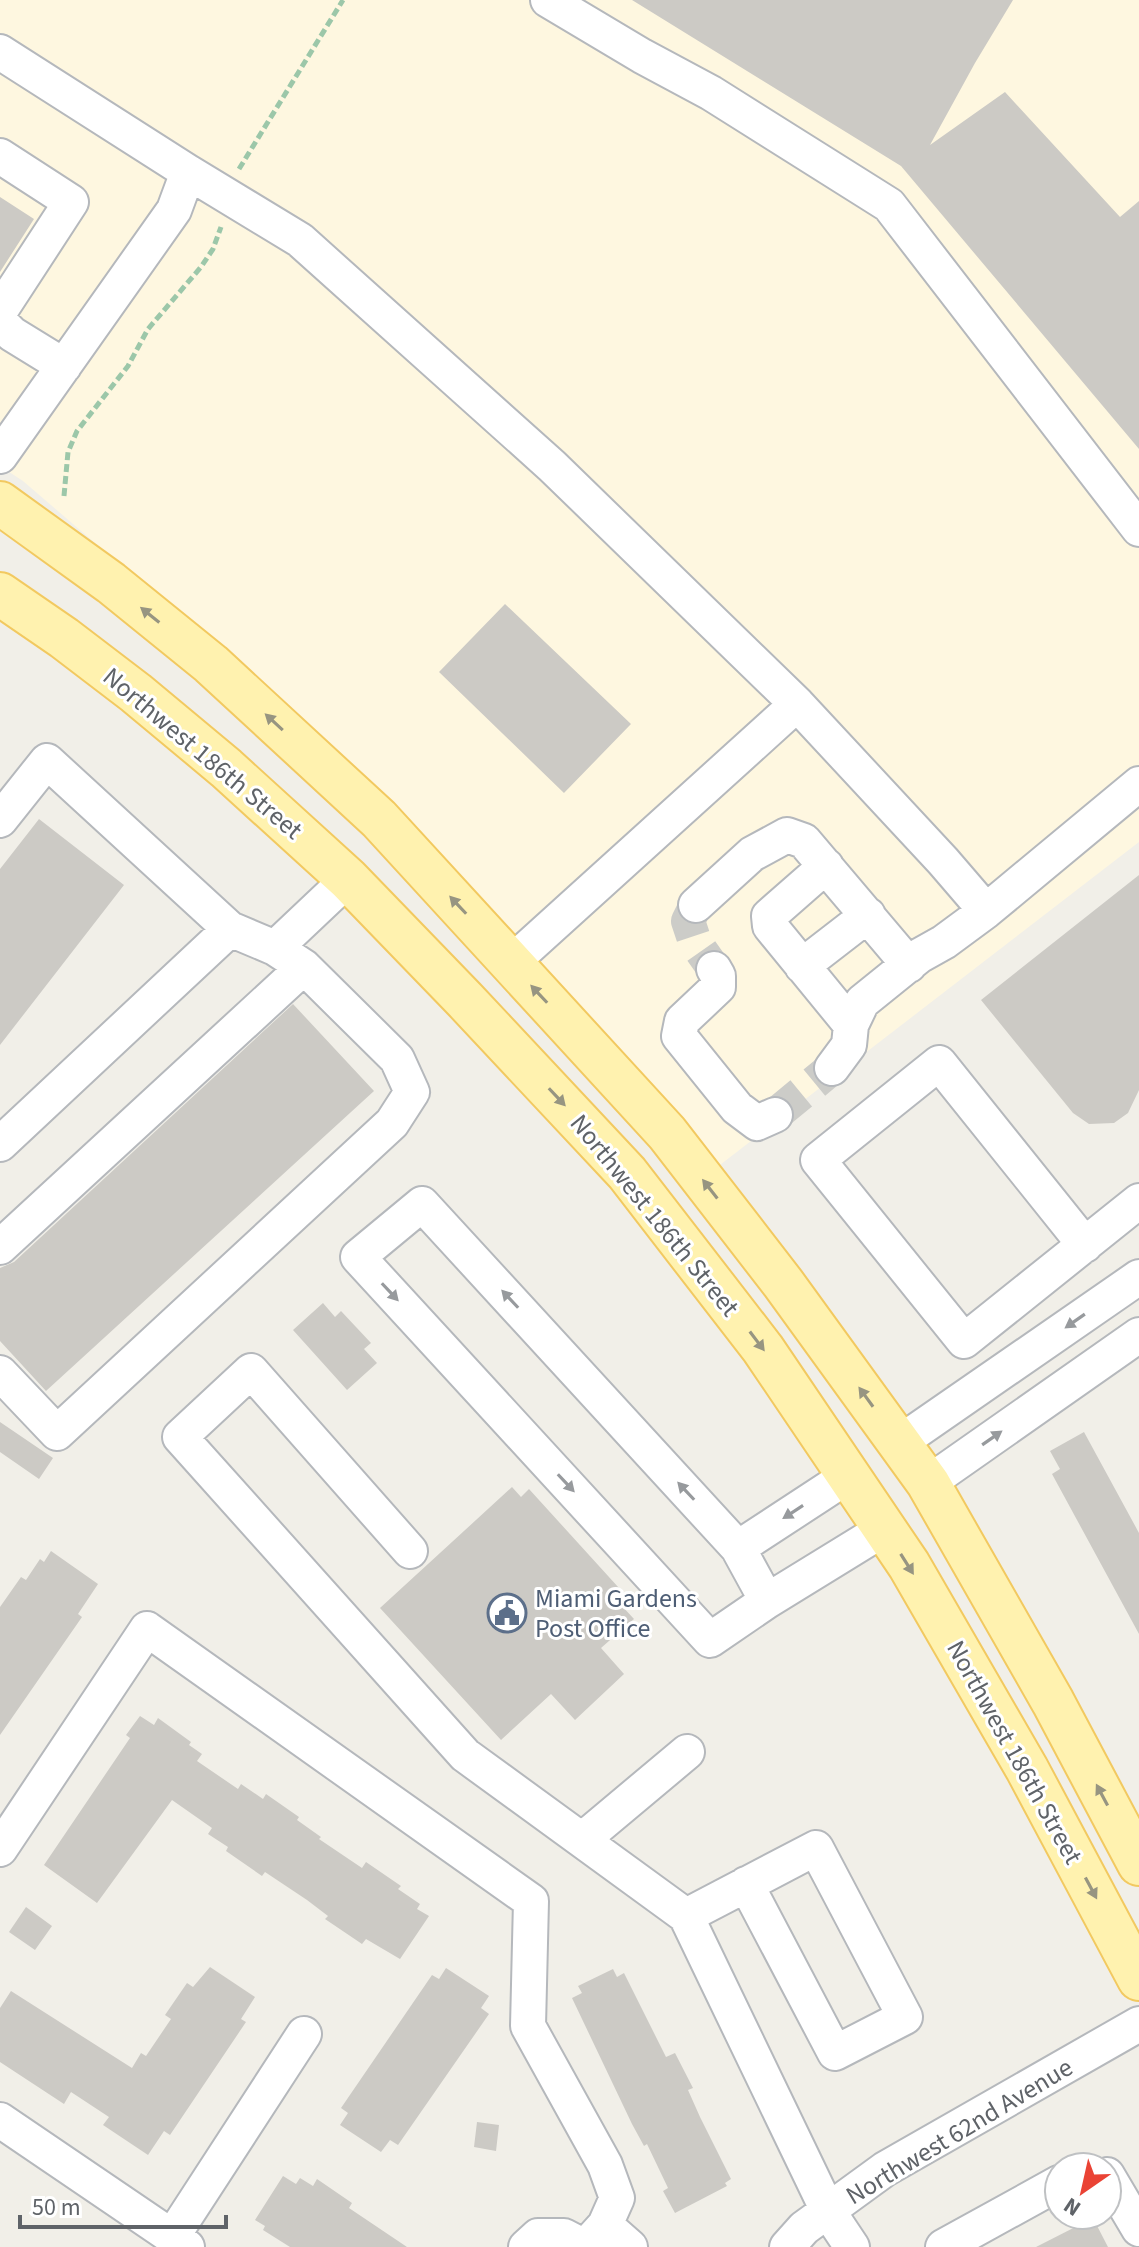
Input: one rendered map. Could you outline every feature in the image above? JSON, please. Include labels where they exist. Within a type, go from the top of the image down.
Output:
[{"type":"main road","points":[[0,503],[111,583],[211,664],[379,819],[667,1133],[783,1283],[928,1483],[1053,1702],[1139,1864]]},
{"type":"main road","name":"Northwest 186th Street","points":[[0,594],[136,693],[226,768],[348,879],[627,1173],[763,1349],[909,1565],[1027,1769],[1139,1979]]},
{"type":"main road","points":[[226,768],[271,776],[366,864],[473,972],[483,977],[493,977],[511,963]]},
{"type":"main road","points":[[810,1419],[928,1483]]},
{"type":"main road","points":[[848,1476],[879,1485],[957,1533]]},
{"type":"street","points":[[548,0],[711,93],[889,205],[1139,529]]},
{"type":"street","points":[[0,52],[188,172],[226,212],[300,240],[322,259],[552,466],[797,704],[986,911]]},
{"type":"street","points":[[0,156],[71,202],[0,311]]},
{"type":"street","points":[[0,456],[174,210],[188,172]]},
{"type":"street","points":[[0,322],[12,334],[64,366]]},
{"type":"street","points":[[511,963],[797,704]]},
{"type":"street","points":[[0,820],[47,761],[230,929],[275,948],[304,967],[397,1059],[412,1092],[392,1123],[57,1433],[0,1373]]},
{"type":"street","points":[[832,1068],[849,1045],[851,1025],[862,1002],[986,911],[1139,784]]},
{"type":"street","points":[[696,905],[752,854],[787,835],[804,841],[909,965]]},
{"type":"street","points":[[826,866],[769,916],[770,926],[851,1025]]},
{"type":"street","points":[[275,948],[348,879]]},
{"type":"street","points":[[802,966],[868,915]]},
{"type":"street","points":[[0,1144],[230,929]]},
{"type":"street","points":[[0,1247],[304,967]]},
{"type":"street","points":[[714,969],[718,987],[682,1021],[679,1036],[737,1108],[757,1123],[775,1115]]},
{"type":"street","points":[[1085,1245],[939,1063],[818,1160],[964,1341],[1085,1245],[1139,1201]]},
{"type":"street","points":[[767,1601],[738,1548],[422,1204],[358,1257],[710,1640],[884,1529]]},
{"type":"street","points":[[899,1443],[1139,1277]]},
{"type":"street","points":[[928,1483],[1139,1335]]},
{"type":"street","points":[[410,1551],[251,1371],[180,1437],[465,1755],[686,1916],[828,2211],[852,2247]]},
{"type":"street","points":[[738,1548],[848,1476]]},
{"type":"street","points":[[1,1847],[147,1629],[531,1901],[528,2026],[605,2165],[617,2198],[592,2240]]},
{"type":"street","points":[[582,1840],[687,1752]]},
{"type":"street","points":[[686,1916],[746,1884],[816,1848],[905,2017],[835,2053],[746,1884]]},
{"type":"street","name":"Northwest 62nd Avenue","points":[[787,2247],[804,2228],[885,2169],[1139,2024]]},
{"type":"street","points":[[0,2120],[179,2242],[304,2034]]},
{"type":"street","points":[[943,2247],[1043,2192]]},
{"type":"street","points":[[1123,2202],[1139,2229]]},
{"type":"street","points":[[526,2247],[538,2236],[564,2236],[630,2247]]},
{"type":"path","points":[[226,212],[237,173],[343,0]]},
{"type":"shaded area","points":[[0,0],[1139,0],[1139,842],[716,1168],[359,770],[23,481],[0,466]]},
{"type":"building","points":[[632,0],[1013,0],[930,145],[1005,92],[1120,217],[1139,201],[1139,449],[901,166]]},
{"type":"building","points":[[0,197],[34,219],[0,272]]},
{"type":"building","points":[[505,604],[631,724],[564,793],[439,672]]},
{"type":"building","points":[[39,819],[124,885],[0,1045],[0,869]]},
{"type":"building","points":[[1139,875],[1139,1090],[1128,1113],[1114,1123],[1089,1124],[1073,1113],[981,1000]]},
{"type":"building","points":[[293,1004],[374,1091],[46,1391],[0,1341],[0,1268],[14,1262]]},
{"type":"building","points":[[323,1303],[335,1317],[341,1311],[371,1343],[364,1349],[377,1363],[347,1390],[293,1330]]},
{"type":"building","points":[[0,1422],[53,1458],[39,1479],[0,1452]]},
{"type":"building","points":[[1084,1432],[1139,1533],[1139,1634],[1052,1474],[1060,1469],[1050,1451]]},
{"type":"building","name":"Miami Gardens Post Office","points":[[512,1487],[521,1497],[529,1489],[629,1599],[622,1606],[634,1619],[601,1648],[624,1674],[575,1720],[551,1694],[501,1740],[380,1608]]},
{"type":"building","points":[[51,1551],[98,1584],[78,1614],[82,1617],[0,1735],[0,1607],[21,1577],[26,1580],[40,1559],[44,1562]]},
{"type":"building","points":[[140,1716],[154,1725],[158,1718],[202,1754],[197,1761],[238,1789],[241,1784],[263,1799],[266,1794],[299,1817],[297,1820],[321,1837],[319,1839],[362,1868],[366,1862],[401,1886],[398,1889],[420,1904],[417,1909],[429,1916],[400,1959],[366,1939],[362,1944],[325,1919],[328,1916],[307,1900],[265,1872],[262,1876],[226,1851],[228,1847],[208,1834],[212,1828],[172,1800],[97,1903],[44,1865],[130,1738],[126,1735]]},
{"type":"building","points":[[26,1907],[52,1926],[35,1950],[9,1932]]},
{"type":"building","points":[[210,1967],[255,1997],[241,2019],[246,2022],[170,2135],[164,2131],[148,2155],[103,2125],[109,2117],[71,2092],[64,2104],[0,2062],[0,2008],[11,1991],[132,2068],[141,2053],[146,2056],[171,2019],[165,2015],[187,1983],[193,1987]]},
{"type":"building","points":[[446,1968],[489,1996],[481,2008],[489,2014],[398,2145],[390,2140],[381,2152],[340,2125],[348,2113],[341,2108],[432,1975],[439,1979]]},
{"type":"building","points":[[613,1969],[617,1977],[624,1973],[666,2057],[675,2053],[693,2088],[688,2090],[700,2117],[731,2179],[725,2183],[727,2186],[675,2213],[663,2191],[668,2188],[647,2144],[644,2146],[632,2124],[572,1998],[582,1993],[578,1986]]},
{"type":"building","points":[[477,2122],[499,2125],[496,2151],[474,2147]]},
{"type":"building","points":[[283,2176],[296,2184],[300,2178],[313,2186],[317,2179],[352,2203],[349,2208],[407,2247],[290,2247],[263,2230],[265,2226],[255,2220]]},
{"type":"building","points":[[1067,2231],[1100,2231],[1108,2247],[1036,2247]]},
{"type":"tunnel","points":[[696,905],[688,921],[695,942],[714,969]]},
{"type":"tunnel","points":[[775,1115],[832,1068]]},
{"type":"place","name":"Miami Gardens Post Office","points":[[507,1613]]}]
